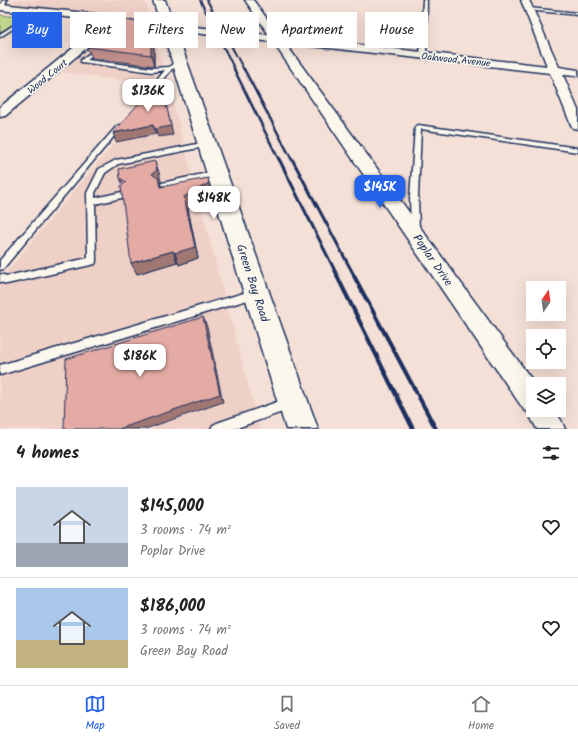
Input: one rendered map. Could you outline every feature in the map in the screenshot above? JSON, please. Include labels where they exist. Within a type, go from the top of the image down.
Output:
[{"type":"main road","name":"Green Bay Road","points":[[159,0],[163,12]]},
{"type":"main road","name":"Green Bay Road","points":[[172,48],[175,66],[207,144],[302,429]]},
{"type":"street","name":"Poplar Drive","points":[[250,0],[267,25]]},
{"type":"street","points":[[2,5],[39,11]]},
{"type":"street","points":[[527,5],[578,125]]},
{"type":"street","name":"Wood Court","points":[[0,113],[109,25],[108,22],[96,17],[39,11]]},
{"type":"street","name":"Oakwood Avenue","points":[[198,28],[267,38]]},
{"type":"street","name":"Poplar Drive","points":[[283,48],[526,391]]},
{"type":"street","name":"Oakwood Avenue","points":[[354,48],[578,73]]},
{"type":"street","points":[[544,417],[552,429]]},
{"type":"lane","points":[[423,56],[425,0]]},
{"type":"lane","points":[[527,5],[578,14]]},
{"type":"lane","points":[[0,36],[39,11]]},
{"type":"lane","points":[[98,48],[83,61],[152,70],[175,66]]},
{"type":"lane","points":[[146,96],[175,66]]},
{"type":"lane","points":[[0,266],[125,120]]},
{"type":"lane","points":[[415,234],[414,197],[418,127],[578,150]]},
{"type":"lane","points":[[0,278],[8,280],[92,261],[91,193],[102,171],[116,162],[207,144]]},
{"type":"lane","points":[[162,186],[216,173]]},
{"type":"lane","points":[[91,202],[126,194]]},
{"type":"lane","points":[[0,370],[256,294]]},
{"type":"lane","points":[[217,429],[293,403]]},
{"type":"shaded area","points":[[14,0],[145,0],[148,12],[134,12],[134,48],[158,48],[163,68],[150,84],[62,72],[90,48],[126,48],[126,12],[72,12],[12,5]]},
{"type":"shaded area","points":[[162,86],[169,88],[260,429],[0,429],[0,280]]},
{"type":"green space","points":[[0,15],[12,16],[12,25],[0,32]]},
{"type":"building","points":[[126,20],[134,21],[134,48],[151,48],[151,55],[95,48],[126,48]]},
{"type":"building","points":[[157,82],[164,105],[166,104],[171,126],[155,129],[153,125],[113,133]]},
{"type":"building","points":[[155,161],[157,170],[152,174],[158,178],[160,187],[208,178],[209,183],[184,197],[195,247],[175,253],[173,251],[131,263],[121,186],[126,182],[120,178],[119,169]]},
{"type":"building","points":[[203,317],[220,394],[119,429],[64,429],[66,359]]},
{"type":"railway","points":[[200,0],[235,70]]},
{"type":"railway","points":[[207,0],[244,70]]},
{"type":"railway","points":[[234,69],[279,160]]},
{"type":"railway","points":[[244,69],[292,160]]},
{"type":"railway","points":[[279,159],[338,277]]},
{"type":"railway","points":[[292,159],[355,277]]},
{"type":"railway","points":[[337,276],[413,429]]},
{"type":"railway","points":[[354,276],[436,429]]}]
